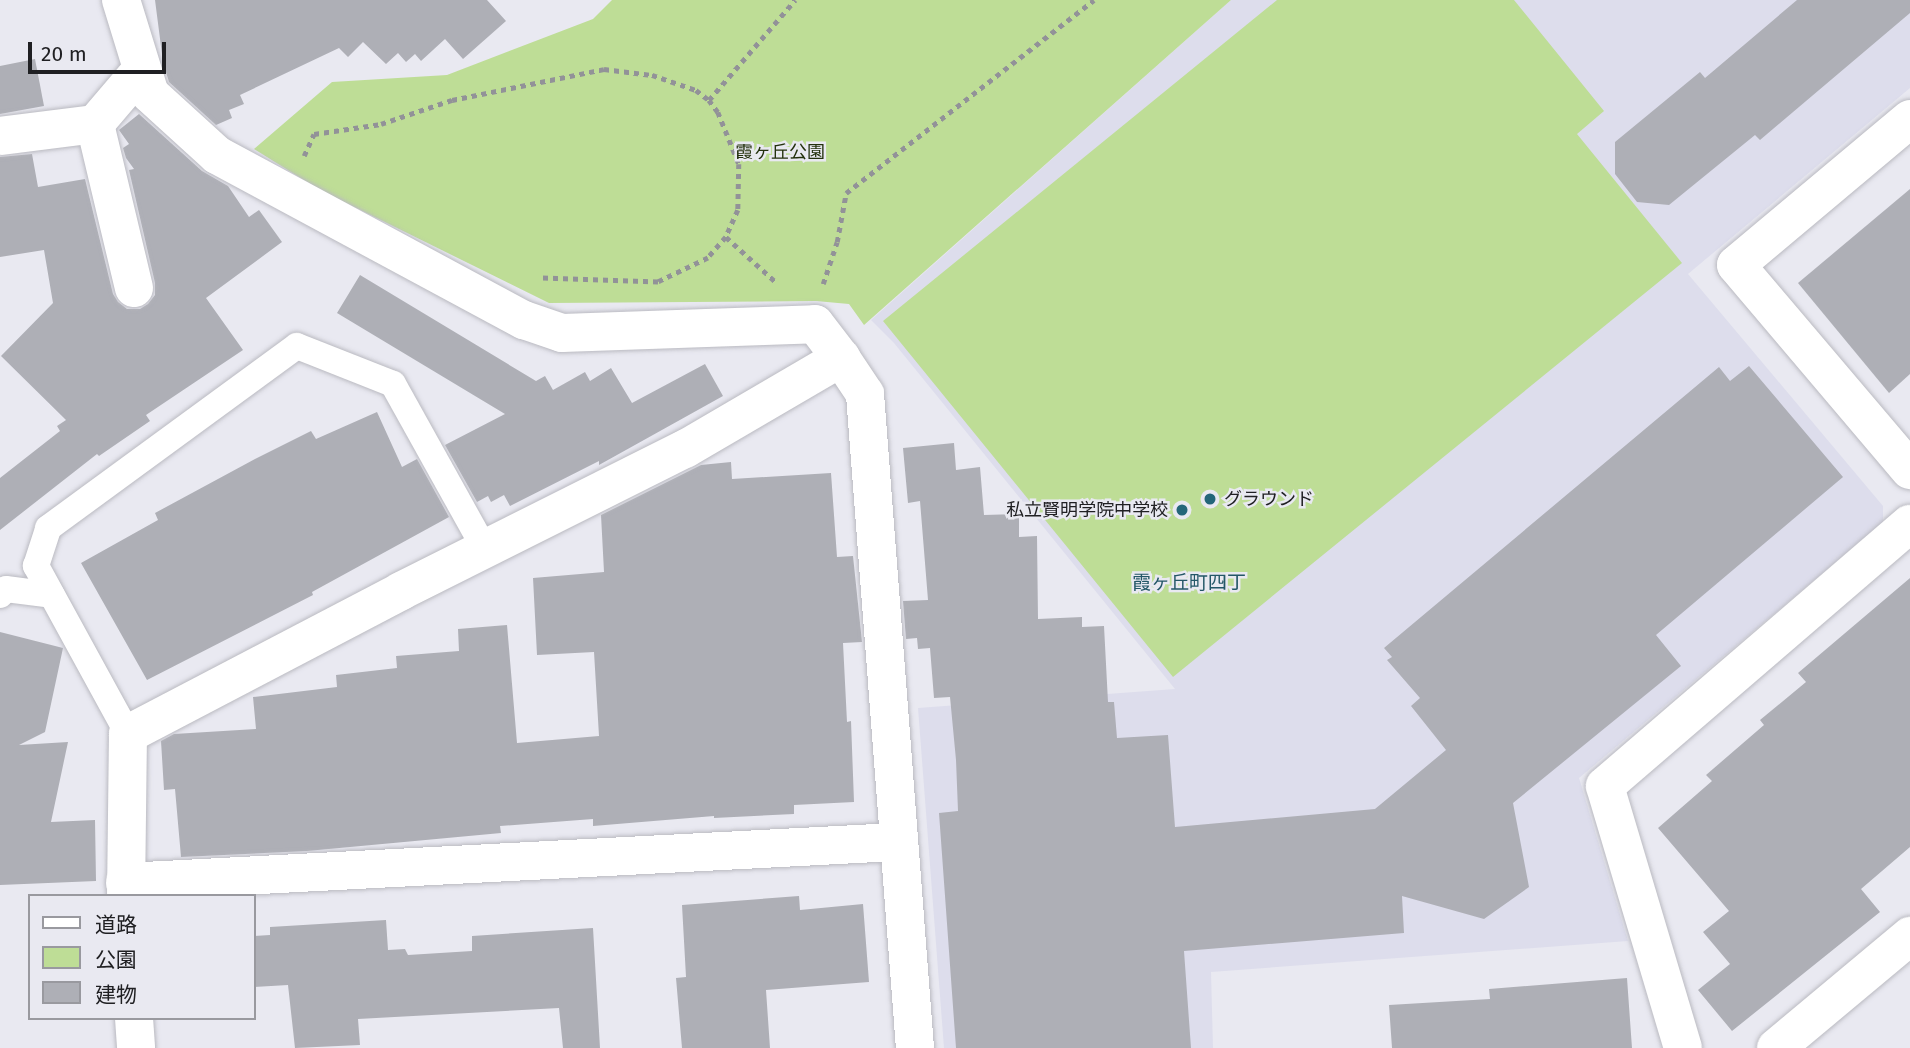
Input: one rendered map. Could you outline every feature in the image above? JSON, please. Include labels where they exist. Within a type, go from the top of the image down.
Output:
[{"type":"street","points":[[121,0],[150,94],[217,155],[524,320],[562,333],[815,324],[841,358],[865,394],[897,842],[915,1048]]},
{"type":"street","points":[[0,136],[95,124],[142,69]]},
{"type":"street","points":[[1910,119],[1737,265],[1910,470]]},
{"type":"street","points":[[95,124],[134,288]]},
{"type":"street","points":[[841,358],[685,449],[128,734],[125,889],[897,842]]},
{"type":"street","points":[[1683,1048],[1605,786],[1910,524]]},
{"type":"street","points":[[1776,1048],[1910,936]]},
{"type":"street","points":[[134,1020],[136,1048]]},
{"type":"lane","points":[[128,734],[36,566],[48,528],[297,346],[393,384],[485,549]]},
{"type":"lane","points":[[0,595],[6,589],[52,595]]},
{"type":"path","points":[[709,100],[795,0]]},
{"type":"path","points":[[815,324],[816,301],[837,242],[846,193],[1094,0]]},
{"type":"path","points":[[260,177],[281,165],[302,162],[314,134],[381,124],[452,100],[604,69],[652,75],[696,90],[709,100],[718,113],[739,164],[738,210],[726,237],[708,258],[658,282],[541,278],[529,273]]},
{"type":"path","points":[[726,237],[775,281],[786,285]]},
{"type":"shaded area","points":[[1231,0],[1910,0],[1910,88],[1688,274],[1883,506],[1883,522],[1579,778],[1628,941],[1211,972],[1213,1048],[944,1048],[918,708],[1175,689],[894,343],[871,320]]},
{"type":"green space","name":"霞ヶ丘公園","points":[[612,0],[1231,0],[864,325],[849,304],[816,301],[549,303],[320,190],[254,149],[332,82],[447,75],[593,19]]},
{"type":"green space","name":"グラウンド","points":[[1277,0],[1514,0],[1604,111],[1577,134],[1682,263],[1173,677],[883,321]]},
{"type":"building","points":[[155,0],[487,0],[506,21],[463,59],[445,39],[421,61],[415,54],[406,62],[398,53],[386,64],[363,42],[348,57],[339,48],[240,95],[244,104],[229,110],[232,118],[216,125],[169,82],[163,62]]},
{"type":"building","points":[[1797,0],[1910,0],[1910,13],[1760,140],[1755,135],[1669,205],[1637,202],[1615,174],[1615,142],[1700,72],[1705,78]]},
{"type":"building","points":[[35,59],[44,106],[0,114],[0,66]]},
{"type":"building","points":[[139,114],[202,171],[228,186],[249,217],[259,210],[282,242],[206,298],[243,350],[146,415],[150,421],[99,456],[97,454],[0,530],[0,478],[60,431],[57,426],[66,420],[1,356],[53,303],[44,250],[0,257],[0,157],[32,154],[38,187],[85,179],[113,294],[127,309],[140,309],[155,295],[155,283],[129,170],[134,169],[123,148],[129,144],[119,130]]},
{"type":"building","points":[[1910,189],[1910,374],[1889,393],[1798,283]]},
{"type":"building","points":[[360,275],[536,381],[545,376],[553,390],[585,372],[590,381],[611,368],[632,403],[705,364],[723,396],[599,465],[599,461],[510,506],[504,495],[491,502],[488,496],[477,502],[445,445],[505,414],[337,313]]},
{"type":"building","points":[[1749,366],[1843,477],[1656,635],[1681,666],[1513,803],[1529,887],[1484,919],[1402,896],[1404,933],[1184,951],[1191,1048],[956,1048],[939,813],[958,811],[956,760],[950,697],[934,698],[930,648],[918,649],[917,638],[906,639],[903,601],[928,600],[920,501],[908,503],[903,448],[954,443],[956,470],[980,467],[984,515],[1019,514],[1019,537],[1037,536],[1038,619],[1082,617],[1082,627],[1104,626],[1108,702],[1114,702],[1117,738],[1168,735],[1175,827],[1375,809],[1446,750],[1411,706],[1420,698],[1387,660],[1392,657],[1384,648],[1719,367],[1730,381]]},
{"type":"building","points":[[377,412],[402,467],[417,459],[449,517],[312,592],[313,595],[147,680],[81,563],[158,520],[155,513],[255,459],[311,431],[316,439]]},
{"type":"building","points":[[731,462],[732,479],[831,473],[837,557],[853,556],[862,642],[843,643],[847,722],[851,721],[854,802],[794,805],[794,814],[714,816],[593,826],[593,819],[500,826],[501,833],[307,851],[181,857],[175,789],[164,790],[161,741],[174,734],[256,729],[253,697],[337,687],[336,675],[397,668],[396,656],[459,651],[458,629],[507,625],[517,743],[599,736],[594,652],[537,655],[533,578],[604,572],[601,515],[701,465]]},
{"type":"building","points":[[1910,578],[1910,847],[1861,889],[1880,912],[1732,1031],[1698,990],[1730,964],[1703,932],[1729,911],[1658,828],[1712,781],[1706,775],[1764,725],[1760,720],[1806,682],[1798,673]]},
{"type":"building","points":[[0,632],[63,648],[45,732],[19,745],[68,742],[51,822],[95,820],[96,881],[0,885]]},
{"type":"building","points":[[799,896],[800,910],[863,904],[869,982],[766,990],[770,1048],[682,1048],[676,978],[686,977],[682,905]]},
{"type":"building","points":[[386,920],[388,950],[405,949],[408,955],[472,951],[472,936],[593,928],[600,1048],[563,1048],[559,1008],[358,1019],[360,1045],[295,1048],[288,985],[256,987],[256,936],[270,935],[270,927]]},
{"type":"building","points":[[1627,978],[1632,1048],[1392,1048],[1389,1005],[1490,999],[1489,989]]},
{"type":"place","name":"グラウンド","points":[[1210,499]]},
{"type":"place","name":"私立賢明学院中学校","points":[[1182,510]]},
{"type":"district","name":"霞ヶ丘町四丁","points":[[1189,583]]}]
